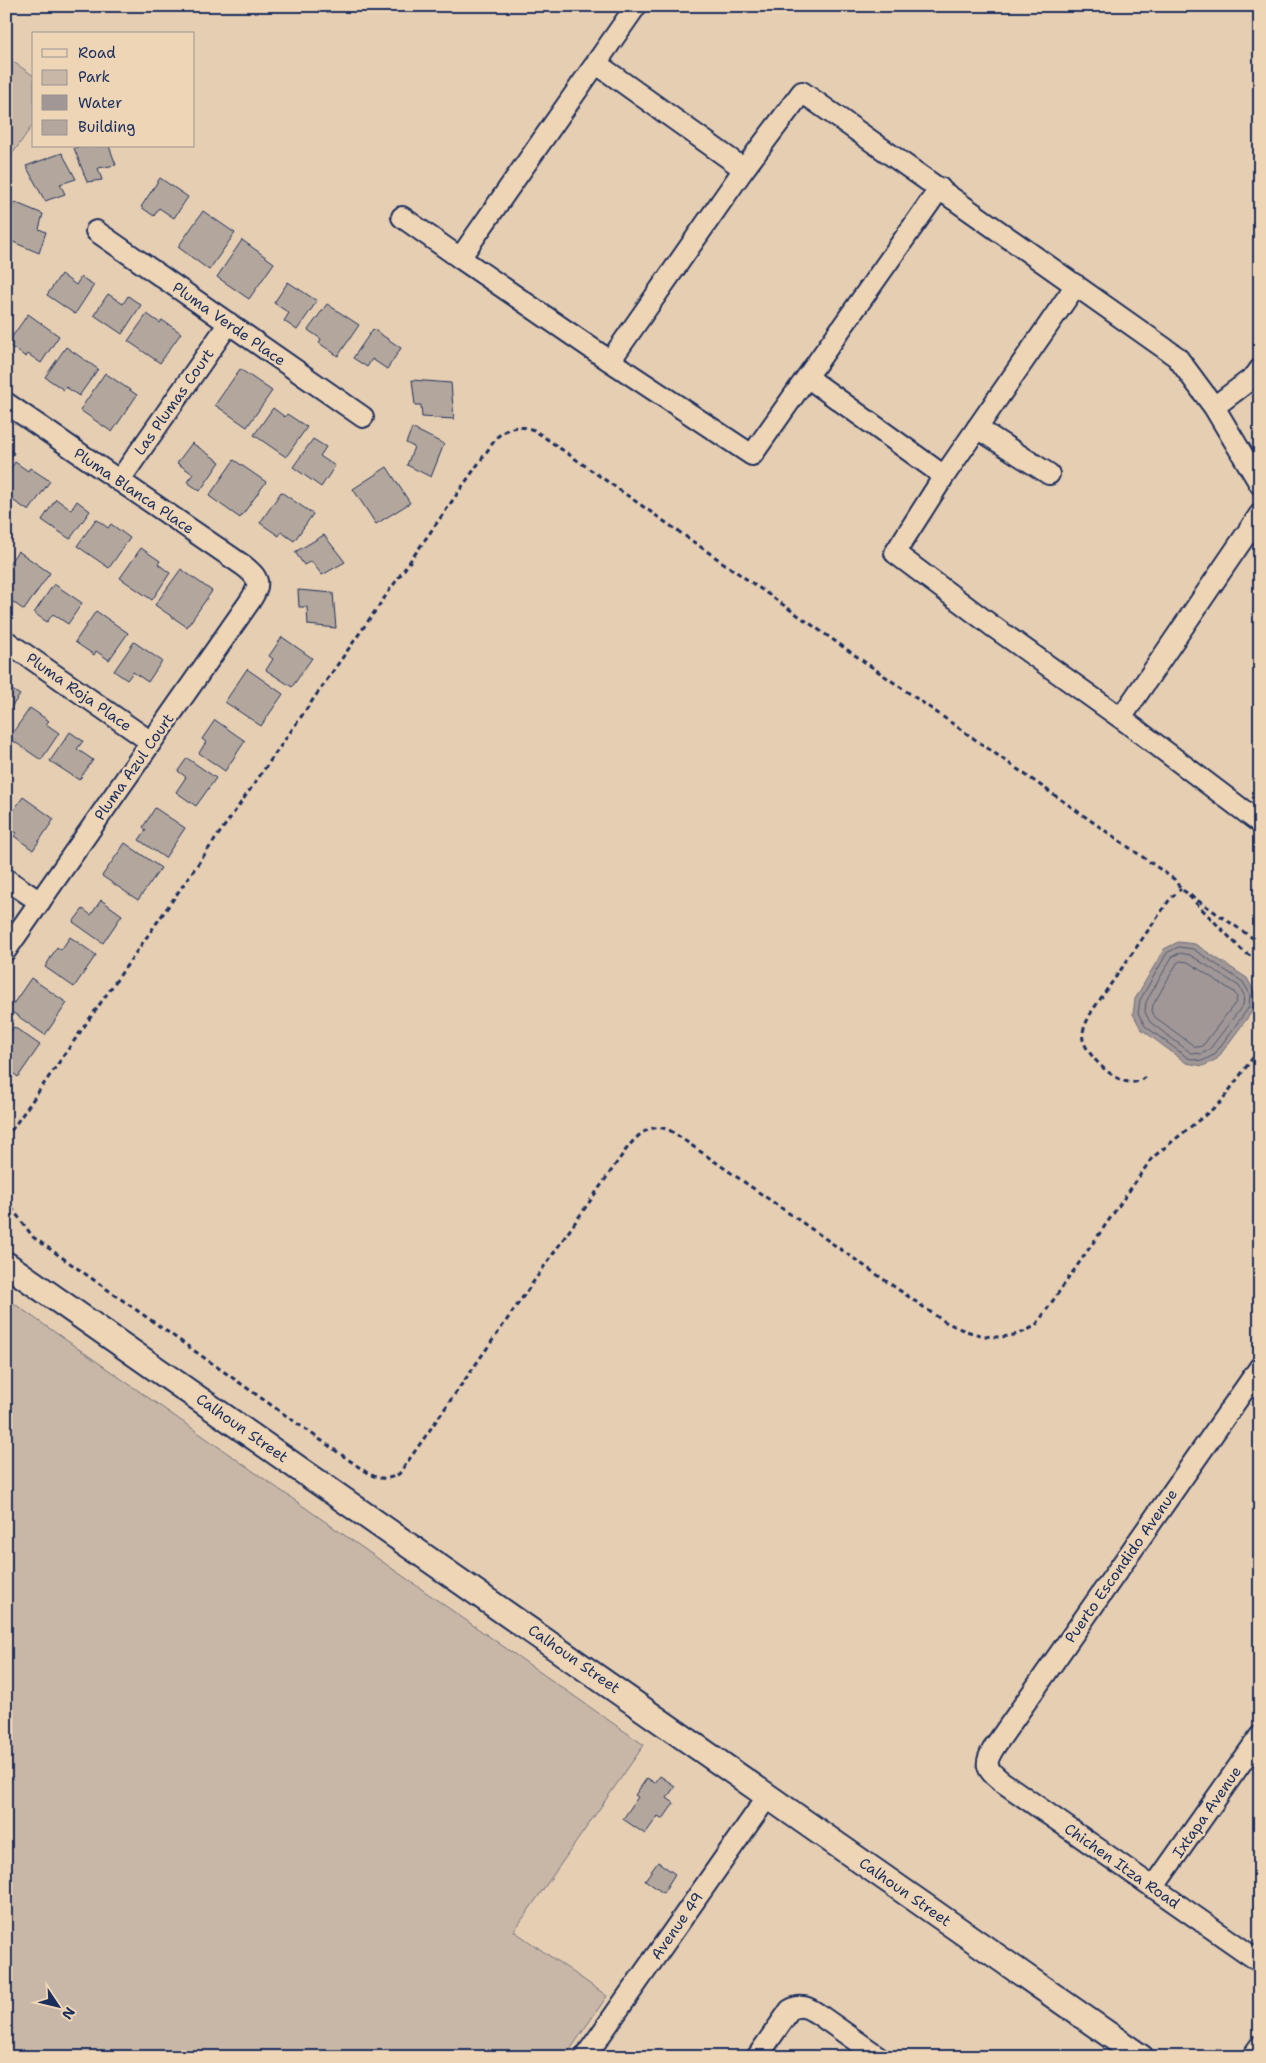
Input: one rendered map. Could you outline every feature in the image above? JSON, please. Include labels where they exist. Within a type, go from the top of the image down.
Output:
[{"type":"street","points":[[460,258],[636,6]]},
{"type":"street","points":[[597,64],[744,169]]},
{"type":"street","points":[[610,362],[744,169],[802,92],[1177,357],[1214,406],[1260,484]]},
{"type":"street","points":[[402,217],[610,362],[752,456],[940,188]]},
{"type":"street","name":"Pluma Verde Place","points":[[96,231],[363,417]]},
{"type":"street","points":[[1076,285],[944,476],[895,552],[990,625],[1121,718],[1260,823]]},
{"type":"street","name":"Las Plumas Court","points":[[119,481],[229,324]]},
{"type":"street","points":[[1214,406],[1255,376],[1260,369]]},
{"type":"street","points":[[806,377],[944,476]]},
{"type":"street","name":"Pluma Blanca Place","points":[[6,403],[244,566],[254,574],[258,582]]},
{"type":"street","points":[[977,428],[1049,474]]},
{"type":"street","points":[[1121,718],[1260,514]]},
{"type":"street","name":"Pluma Azul Court","points":[[6,950],[250,601],[256,591],[258,582]]},
{"type":"street","name":"Pluma Roja Place","points":[[6,641],[151,742]]},
{"type":"street","points":[[6,879],[40,902]]},
{"type":"street","name":"Calhoun Street","points":[[6,1264],[1140,2057]]},
{"type":"street","name":"Puerto Escondido Avenue","points":[[987,1766],[988,1756],[1260,1367]]},
{"type":"street","name":"Ixtapa Avenue","points":[[1153,1888],[1260,1736]]},
{"type":"street","name":"Chichen Itza Road","points":[[987,1766],[991,1773],[1001,1781],[1260,1962]]},
{"type":"street","name":"Avenue 49","points":[[586,2057],[768,1796]]},
{"type":"street","points":[[757,2057],[790,2010],[798,2006],[807,2007],[879,2057]]},
{"type":"street","points":[[1252,2057],[1260,2046]]},
{"type":"path","points":[[6,1138],[497,437],[504,431],[519,425],[534,430],[1174,879],[1240,948],[1260,962]]},
{"type":"path","points":[[1181,888],[1260,943]]},
{"type":"path","points":[[1145,1076],[1142,1080],[1129,1083],[1122,1081],[1105,1068],[1096,1060],[1083,1040],[1084,1027],[1092,1011],[1170,900],[1181,888]]},
{"type":"path","points":[[6,1200],[33,1237],[366,1472],[375,1478],[384,1479],[399,1474],[625,1151],[635,1138],[643,1132],[658,1128],[671,1131],[942,1320],[976,1335],[1013,1337],[1024,1333],[1036,1325],[1152,1158],[1220,1103],[1260,1048]]},
{"type":"green space","points":[[6,57],[32,75],[32,126],[6,163]]},
{"type":"green space","points":[[6,1298],[644,1745],[514,1931],[607,1996],[565,2057],[6,2057]]},
{"type":"water","points":[[1178,942],[1195,944],[1247,978],[1255,993],[1254,1009],[1217,1059],[1203,1066],[1186,1063],[1141,1029],[1133,1014],[1135,999],[1164,949]]},
{"type":"building","points":[[74,148],[110,148],[116,165],[98,168],[102,180],[87,182]]},
{"type":"building","points":[[62,153],[76,179],[60,184],[65,194],[45,201],[26,166]]},
{"type":"building","points":[[160,178],[188,197],[174,218],[159,208],[154,216],[141,207]]},
{"type":"building","points":[[14,202],[43,214],[39,229],[46,232],[39,253],[6,239],[6,226]]},
{"type":"building","points":[[203,211],[235,233],[209,270],[178,247]]},
{"type":"building","points":[[242,240],[274,263],[249,299],[217,277]]},
{"type":"building","points":[[61,274],[76,285],[81,277],[94,285],[75,314],[47,295]]},
{"type":"building","points":[[288,282],[317,301],[297,330],[284,321],[289,313],[274,303]]},
{"type":"building","points":[[108,294],[123,304],[128,296],[141,305],[122,334],[94,315]]},
{"type":"building","points":[[327,304],[359,325],[338,356],[319,343],[321,339],[308,330]]},
{"type":"building","points":[[28,314],[59,336],[41,363],[28,354],[26,357],[7,344]]},
{"type":"building","points":[[147,314],[160,323],[162,320],[181,333],[160,363],[128,341]]},
{"type":"building","points":[[373,329],[401,348],[387,369],[372,359],[367,367],[353,358]]},
{"type":"building","points":[[66,347],[98,369],[79,396],[66,387],[64,390],[45,377]]},
{"type":"building","points":[[240,369],[272,391],[247,427],[215,405]]},
{"type":"building","points":[[105,373],[137,395],[112,432],[80,410]]},
{"type":"building","points":[[412,380],[451,383],[454,419],[422,417],[421,405],[415,405]]},
{"type":"building","points":[[273,408],[285,417],[287,414],[307,427],[286,457],[254,435]]},
{"type":"building","points":[[412,428],[444,444],[431,477],[407,465],[414,447],[406,443]]},
{"type":"building","points":[[313,439],[326,447],[320,456],[335,466],[321,487],[293,467]]},
{"type":"building","points":[[192,443],[220,462],[200,491],[187,482],[193,474],[177,463]]},
{"type":"building","points":[[6,448],[14,453],[6,465]]},
{"type":"building","points":[[234,460],[266,482],[240,518],[209,496]]},
{"type":"building","points":[[15,462],[28,471],[30,468],[50,481],[29,511],[6,496],[6,476]]},
{"type":"building","points":[[387,467],[410,503],[376,524],[353,489]]},
{"type":"building","points":[[281,492],[313,514],[294,541],[281,532],[279,536],[260,523]]},
{"type":"building","points":[[56,499],[71,510],[77,501],[90,511],[70,539],[42,520]]},
{"type":"building","points":[[96,519],[108,528],[111,524],[130,538],[109,568],[77,546]]},
{"type":"building","points":[[324,535],[345,562],[322,575],[311,561],[304,565],[295,552]]},
{"type":"building","points":[[141,548],[160,561],[158,564],[170,573],[152,600],[120,578]]},
{"type":"building","points":[[18,551],[50,573],[24,610],[6,597],[6,568]]},
{"type":"building","points":[[181,569],[212,591],[187,627],[155,605]]},
{"type":"building","points":[[54,584],[82,603],[68,624],[53,614],[47,622],[34,613]]},
{"type":"building","points":[[298,590],[333,593],[336,628],[308,625],[307,607],[299,607]]},
{"type":"building","points":[[96,611],[128,633],[109,660],[96,651],[94,655],[75,642]]},
{"type":"building","points":[[282,637],[312,658],[292,687],[266,670],[273,659],[269,656]]},
{"type":"building","points":[[134,642],[162,661],[148,682],[133,672],[127,680],[114,671]]},
{"type":"building","points":[[247,669],[283,694],[261,726],[225,702]]},
{"type":"building","points":[[6,686],[20,695],[6,714]]},
{"type":"building","points":[[30,708],[49,721],[46,724],[59,733],[41,760],[9,738]]},
{"type":"building","points":[[215,720],[245,741],[225,771],[199,753],[206,742],[202,739]]},
{"type":"building","points":[[70,732],[83,741],[77,749],[93,760],[79,780],[50,761]]},
{"type":"building","points":[[187,758],[216,778],[196,806],[176,792],[186,777],[178,771]]},
{"type":"building","points":[[23,797],[54,819],[33,850],[14,836],[17,833],[6,826],[6,821]]},
{"type":"building","points":[[155,808],[185,828],[165,858],[139,840],[146,830],[143,827]]},
{"type":"building","points":[[125,843],[161,868],[138,900],[102,876]]},
{"type":"building","points":[[101,900],[122,915],[103,943],[73,922],[83,909],[91,915]]},
{"type":"building","points":[[70,937],[96,955],[74,987],[45,967],[57,947],[61,950]]},
{"type":"building","points":[[31,978],[67,1003],[45,1035],[9,1010]]},
{"type":"building","points":[[14,1027],[40,1045],[18,1077],[6,1068],[6,1038]]},
{"type":"building","points":[[660,1776],[675,1786],[667,1798],[674,1803],[663,1819],[658,1816],[645,1834],[623,1819],[638,1797],[635,1795],[647,1778],[655,1783]]},
{"type":"building","points":[[658,1862],[675,1874],[663,1893],[645,1880]]}]
